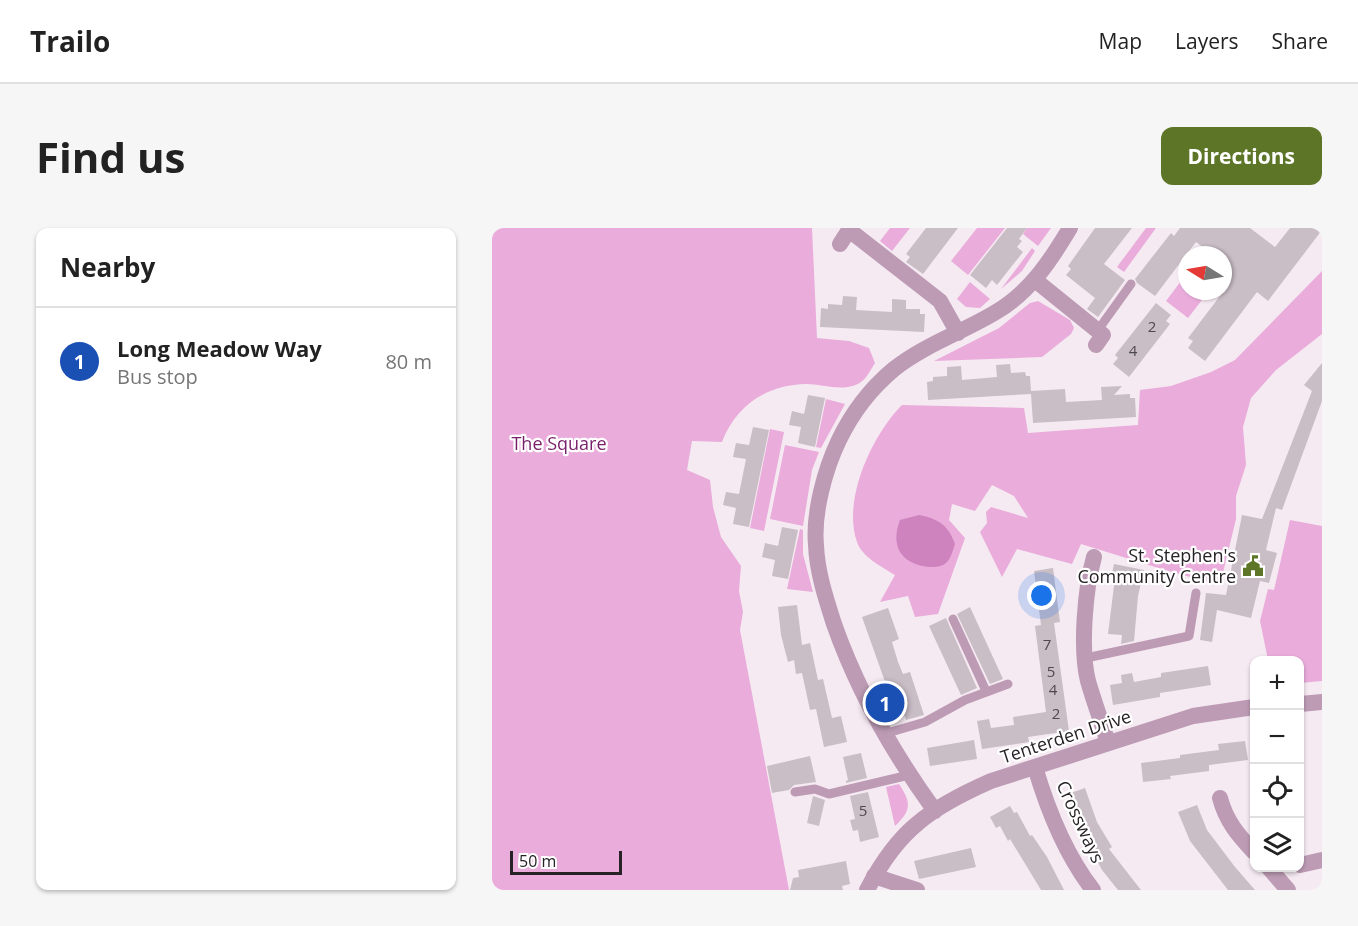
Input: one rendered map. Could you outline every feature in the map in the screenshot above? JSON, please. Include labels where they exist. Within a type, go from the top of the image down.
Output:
[{"type":"street","points":[[935,811],[884,734],[846,657],[825,596],[815,544],[819,500],[825,473],[846,426],[868,392],[910,358],[998,311],[1035,280],[1070,228]]},
{"type":"street","points":[[840,244],[849,230],[862,232],[940,301],[958,333]]},
{"type":"street","points":[[1035,280],[1097,338]]},
{"type":"street","points":[[1089,563],[1086,658],[1088,680],[1108,743]]},
{"type":"street","points":[[1304,704],[1322,702]]},
{"type":"street","name":"Tenterden Drive","points":[[871,883],[904,837],[918,823],[966,792],[1035,767],[1203,714],[1250,706]]},
{"type":"street","name":"Crossways","points":[[1035,767],[1053,819],[1070,854],[1093,890]]},
{"type":"street","points":[[1225,805],[1232,827],[1250,847]]},
{"type":"street","points":[[1304,864],[1322,860]]},
{"type":"street","points":[[1273,872],[1288,890]]},
{"type":"street","points":[[871,883],[917,890]]},
{"type":"lane","points":[[1097,338],[1131,284]]},
{"type":"lane","points":[[1086,658],[1189,636],[1196,593]]},
{"type":"lane","points":[[952,619],[986,691]]},
{"type":"lane","points":[[884,734],[926,723],[986,691],[1008,684]]},
{"type":"lane","points":[[795,792],[815,789],[829,794],[909,775]]},
{"type":"green space","name":"The Square","points":[[492,228],[812,228],[817,338],[849,341],[869,348],[875,363],[861,382],[848,387],[792,385],[766,393],[744,408],[728,429],[722,442],[692,441],[687,470],[710,480],[713,507],[721,537],[741,566],[739,591],[743,612],[740,630],[789,890],[492,890]]},
{"type":"green space","points":[[890,228],[910,228],[892,251],[880,241]]},
{"type":"green space","points":[[977,228],[1005,228],[968,275],[951,261]]},
{"type":"green space","points":[[1027,228],[1051,228],[1038,246],[1023,234]]},
{"type":"green space","points":[[1146,228],[1156,228],[1124,272],[1117,267]]},
{"type":"green space","points":[[1032,248],[1035,251],[1022,271],[1001,289]]},
{"type":"green space","points":[[1322,271],[1322,334],[1276,370],[1251,398],[1243,427],[1246,465],[1236,496],[1236,519],[1220,585],[1081,544],[1072,564],[1017,549],[1002,577],[980,532],[987,523],[986,512],[991,507],[1028,518],[1014,496],[992,485],[975,511],[952,504],[949,520],[965,538],[938,614],[915,617],[908,596],[880,602],[895,575],[863,552],[857,542],[853,525],[853,507],[863,469],[871,450],[880,433],[902,405],[1024,408],[1028,433],[1138,425],[1140,390],[1171,386],[1211,372],[1235,360]]},
{"type":"green space","points":[[970,282],[990,299],[980,308],[966,307],[957,299]]},
{"type":"green space","points":[[1178,285],[1178,300],[1202,300],[1188,318],[1166,301]]},
{"type":"green space","points":[[1038,301],[1070,320],[1074,328],[1071,334],[1042,357],[934,361],[999,328],[1030,303]]},
{"type":"green space","points":[[826,399],[845,404],[821,448],[816,447]]},
{"type":"green space","points":[[770,429],[784,432],[764,531],[750,528]]},
{"type":"green space","points":[[785,445],[819,452],[812,470],[803,526],[770,519]]},
{"type":"green space","points":[[1290,520],[1322,526],[1322,681],[1304,683],[1304,656],[1267,656],[1260,621],[1268,589],[1274,590]]},
{"type":"green space","points":[[800,529],[803,530],[803,554],[813,592],[787,589]]},
{"type":"green space","points":[[899,784],[906,796],[908,806],[895,826],[886,787]]},
{"type":"shaded area","points":[[919,515],[942,524],[952,537],[955,544],[953,551],[943,565],[931,567],[911,562],[905,558],[897,546],[897,529],[900,520]]},
{"type":"building","points":[[926,228],[958,228],[923,274],[906,262],[910,257],[906,254]]},
{"type":"building","points":[[1007,228],[1027,228],[1019,239],[1022,241],[1017,247],[1023,252],[997,285],[992,280],[986,288],[970,275]]},
{"type":"building","points":[[1095,228],[1132,228],[1104,264],[1125,280],[1098,317],[1087,309],[1095,298],[1066,275],[1071,269],[1068,266]]},
{"type":"building","points":[[1180,228],[1250,228],[1275,247],[1290,228],[1322,228],[1268,301],[1257,292],[1205,361],[1188,348],[1193,341],[1188,338],[1217,300],[1232,300],[1232,246],[1201,246],[1196,242],[1193,246],[1178,246],[1178,266],[1155,296],[1135,279],[1171,233],[1174,236]]},
{"type":"building","points":[[843,296],[857,297],[856,310],[892,312],[892,299],[906,300],[906,309],[920,309],[920,314],[925,314],[924,332],[820,327],[821,308],[828,309],[828,304],[842,305]]},
{"type":"building","points":[[1156,303],[1171,315],[1166,321],[1170,324],[1129,377],[1113,364],[1118,358],[1115,355]]},
{"type":"building","points":[[1322,363],[1322,401],[1282,510],[1276,508],[1266,550],[1277,553],[1269,583],[1260,581],[1251,618],[1217,610],[1212,642],[1200,640],[1206,593],[1226,595],[1242,515],[1262,519],[1312,391],[1304,385]]},
{"type":"building","points":[[1010,364],[1011,373],[1025,372],[1026,376],[1030,376],[1031,391],[1065,389],[1066,402],[1102,400],[1101,387],[1122,386],[1114,395],[1130,394],[1130,398],[1135,398],[1136,417],[1033,423],[1031,394],[928,400],[927,382],[933,381],[933,377],[947,376],[947,367],[961,366],[962,380],[997,377],[996,365]]},
{"type":"building","points":[[808,395],[825,398],[815,447],[798,443],[801,427],[789,425],[792,411],[804,414]]},
{"type":"building","points":[[753,427],[769,430],[749,527],[733,524],[736,508],[723,505],[726,492],[739,494],[746,459],[733,457],[736,443],[749,445]]},
{"type":"building","points":[[782,527],[798,530],[788,579],[772,576],[775,560],[762,557],[765,543],[778,546]]},
{"type":"building","points":[[1114,564],[1144,570],[1138,596],[1134,641],[1121,644],[1122,635],[1108,634],[1115,578],[1111,578]]},
{"type":"building","points":[[1053,568],[1060,622],[1054,623],[1069,731],[1028,737],[1029,742],[982,749],[977,721],[989,719],[991,728],[1014,725],[1013,717],[1046,712],[1035,626],[1041,625],[1034,571]]},
{"type":"building","points":[[797,605],[802,645],[810,643],[818,680],[823,679],[832,718],[841,716],[847,742],[824,747],[816,709],[810,710],[802,673],[796,674],[794,660],[788,662],[781,635],[778,607]]},
{"type":"building","points":[[970,607],[1003,679],[990,684],[957,614]]},
{"type":"building","points":[[888,608],[899,639],[892,642],[898,662],[903,674],[910,672],[924,715],[906,720],[896,691],[889,693],[862,617]]},
{"type":"building","points":[[946,618],[977,688],[961,695],[929,626]]},
{"type":"building","points":[[1208,666],[1211,685],[1160,693],[1160,697],[1113,705],[1110,685],[1122,683],[1121,675],[1132,673],[1134,682],[1161,677],[1161,673]]},
{"type":"building","points":[[974,740],[977,759],[930,766],[927,748]]},
{"type":"building","points":[[1245,741],[1248,760],[1209,765],[1209,771],[1143,782],[1141,763],[1219,750],[1218,744]]},
{"type":"building","points":[[861,753],[867,778],[846,783],[848,780],[843,757]]},
{"type":"building","points":[[810,756],[816,782],[794,785],[789,790],[772,793],[767,766]]},
{"type":"building","points":[[1085,788],[1097,822],[1112,847],[1109,849],[1141,890],[1118,890],[1102,870],[1080,829],[1068,794]]},
{"type":"building","points":[[868,792],[879,837],[860,842],[858,830],[853,831],[850,820],[855,819],[850,796]]},
{"type":"building","points":[[813,796],[825,800],[819,826],[807,823]]},
{"type":"building","points":[[1197,805],[1207,830],[1255,890],[1228,890],[1190,841],[1178,812]]},
{"type":"building","points":[[1010,806],[1014,813],[1017,812],[1030,836],[1032,835],[1047,857],[1064,890],[1041,890],[1010,839],[1008,841],[1000,826],[996,828],[990,817]]},
{"type":"building","points":[[971,848],[976,867],[919,879],[914,861]]},
{"type":"building","points":[[846,861],[850,884],[842,886],[843,890],[790,890],[793,878],[799,877],[798,870]]},
{"type":"place","name":"St. Stephen's Community Centre","points":[[1253,566]]},
{"type":"place","name":"Long Meadow Way","points":[[885,703]]}]
